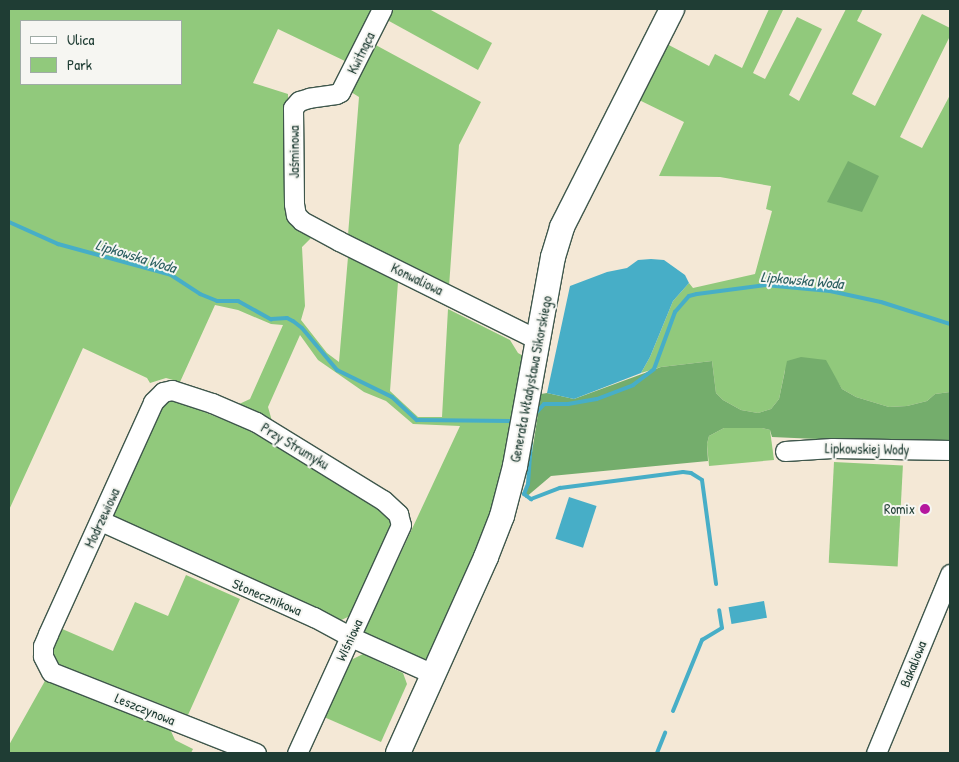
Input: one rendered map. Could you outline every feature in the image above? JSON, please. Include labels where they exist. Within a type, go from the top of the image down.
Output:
[{"type":"main road","name":"Generała Władysława Sikorskiego","points":[[398,753],[502,516],[515,466],[555,248],[567,214],[672,9]]},
{"type":"street","name":"Kwitnąca","points":[[309,98],[336,94],[345,86],[382,9]]},
{"type":"street","name":"Jaśminowa","points":[[296,215],[294,204],[293,108],[299,102],[309,98]]},
{"type":"street","name":"Konwaliowa","points":[[296,215],[302,221],[339,241],[538,340]]},
{"type":"street","name":"Modrzewiowa","points":[[43,656],[43,646],[48,634],[101,521],[153,402],[163,392],[172,390]]},
{"type":"street","name":"Przy Strumyku","points":[[172,390],[212,403],[256,422],[383,500],[398,514],[401,525]]},
{"type":"street","name":"Lipkowskiej Wody","points":[[785,451],[832,448],[950,450]]},
{"type":"street","name":"Słonecznikowa","points":[[101,521],[314,617],[351,637],[433,674]]},
{"type":"street","name":"Wiśniowa","points":[[297,753],[401,525]]},
{"type":"street","name":"Bakaliowa","points":[[876,753],[950,574]]},
{"type":"street","name":"Leszczynowa","points":[[43,656],[51,672],[256,753]]},
{"type":"green space","points":[[9,9],[372,9],[347,62],[278,29],[253,83],[288,94],[291,225],[311,238],[302,247],[305,306],[301,320],[327,353],[339,362],[348,257],[398,282],[390,391],[418,417],[442,417],[448,309],[510,340],[518,353],[527,358],[491,511],[457,603],[426,662],[363,634],[460,426],[413,424],[386,401],[364,392],[318,360],[300,335],[268,407],[272,421],[237,405],[250,399],[283,325],[271,324],[238,310],[215,305],[180,382],[166,378],[150,383],[147,378],[83,348],[9,510]]},
{"type":"green space","points":[[384,9],[429,9],[492,43],[478,70],[380,16]]},
{"type":"green space","points":[[769,9],[783,10],[753,73],[765,79],[797,17],[822,29],[789,95],[799,101],[846,9],[863,9],[857,21],[882,34],[852,94],[875,106],[922,14],[950,28],[950,36],[900,137],[922,148],[950,95],[950,392],[935,394],[927,401],[907,406],[889,407],[856,397],[842,389],[834,376],[785,370],[779,399],[771,409],[758,413],[741,410],[723,400],[716,393],[712,361],[661,367],[641,373],[650,357],[673,301],[689,283],[693,288],[755,274],[772,211],[766,209],[771,186],[720,177],[659,176],[684,122],[635,98],[663,42],[709,66],[715,54],[742,68]]},
{"type":"green space","points":[[372,43],[481,102],[459,145],[449,287],[348,235],[359,97],[351,92]]},
{"type":"green space","points":[[848,161],[879,176],[862,212],[827,202]]},
{"type":"green space","points":[[801,357],[826,360],[842,389],[856,397],[889,407],[907,406],[927,401],[935,394],[950,392],[950,445],[772,437],[770,430],[762,428],[724,428],[709,436],[707,444],[708,461],[551,476],[525,498],[541,394],[547,393],[574,399],[661,367],[712,361],[716,393],[723,400],[741,410],[758,413],[771,409],[779,399],[787,361]]},
{"type":"green space","points":[[172,399],[244,428],[389,515],[392,527],[350,616],[337,622],[117,523],[112,512],[161,403]]},
{"type":"green space","points":[[724,428],[762,428],[770,430],[774,460],[709,466],[707,444],[709,436]]},
{"type":"green space","points":[[834,462],[903,466],[898,566],[829,563]]},
{"type":"green space","points":[[186,575],[240,599],[188,715],[53,662],[51,647],[60,628],[113,651],[135,602],[168,616]]},
{"type":"green space","points":[[363,654],[403,673],[407,684],[381,742],[324,717],[351,660]]},
{"type":"green space","points":[[46,679],[170,729],[175,740],[193,749],[191,753],[9,753],[9,745]]},
{"type":"water","points":[[638,260],[664,260],[685,275],[689,283],[673,301],[650,357],[641,373],[574,399],[547,393],[570,286],[607,272],[627,268]]},
{"type":"water","points":[[569,497],[597,506],[583,548],[555,539]]},
{"type":"water","points":[[764,601],[767,618],[731,624],[729,607]]},
{"type":"waterway","name":"Lipkowska Woda","points":[[9,222],[58,244],[171,275],[200,294],[217,301],[238,301],[271,319],[287,318],[302,328],[337,370],[392,397],[417,420],[516,421]]},
{"type":"waterway","name":"Lipkowska Woda","points":[[536,413],[544,404],[568,404],[597,399],[633,385],[654,369],[675,312],[689,296],[697,294],[765,285],[830,291],[881,302],[950,324]]},
{"type":"waterway","points":[[531,441],[528,484],[524,494],[531,499],[560,488],[683,472],[691,473],[702,480],[716,584]]},
{"type":"waterway","points":[[673,711],[702,640],[722,628],[719,610]]},
{"type":"waterway","points":[[657,753],[665,733]]},
{"type":"place","name":"Romix","points":[[925,509]]}]
